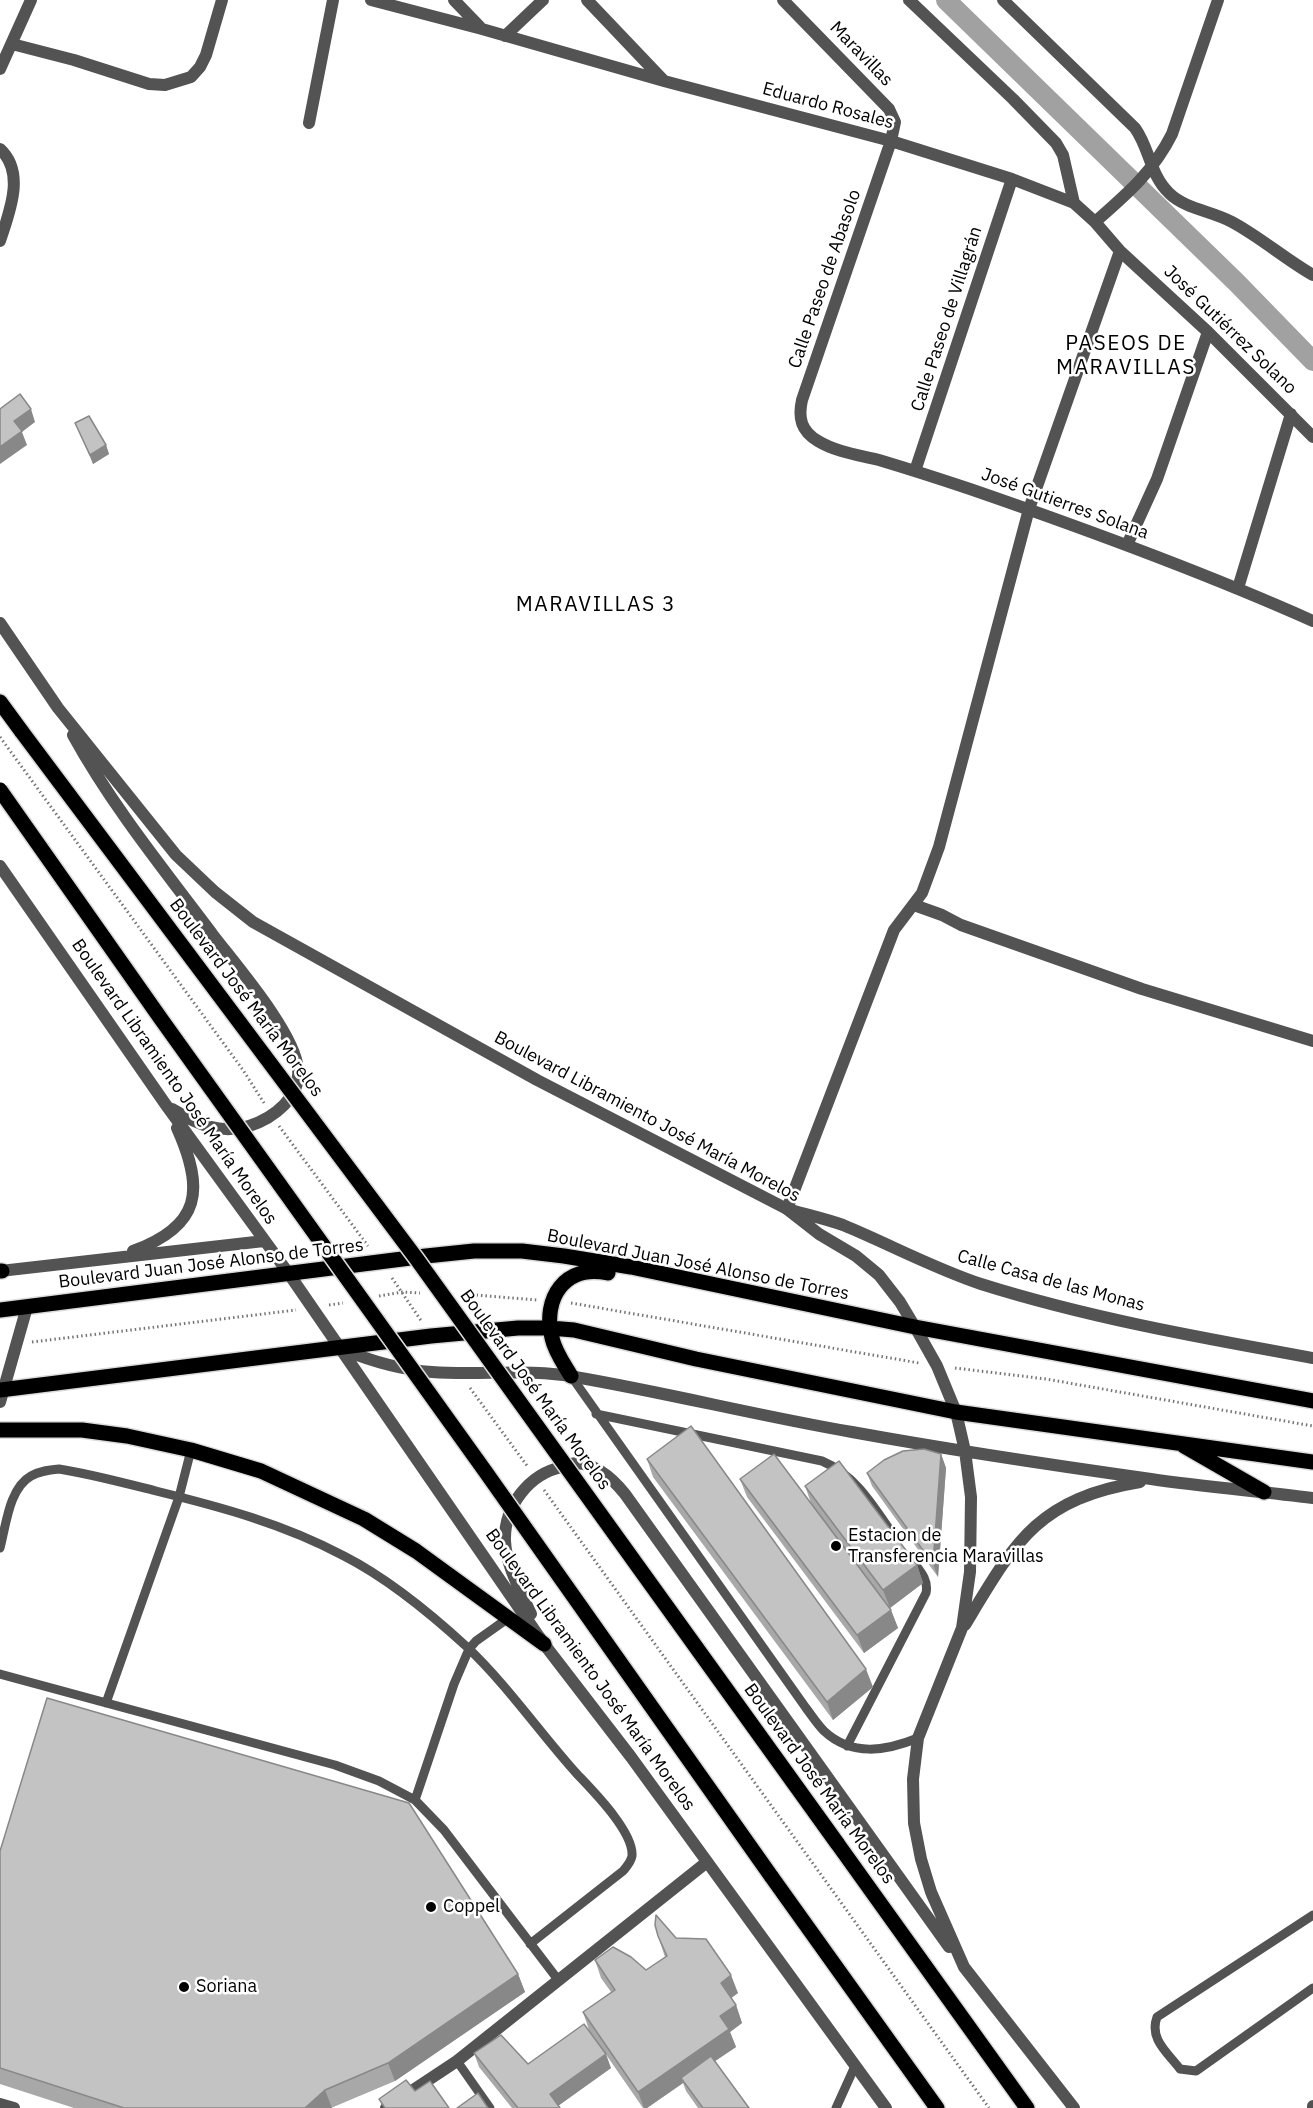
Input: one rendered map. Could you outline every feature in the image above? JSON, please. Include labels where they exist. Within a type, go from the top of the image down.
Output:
[{"type":"main road","name":"Boulevard José María Morelos","points":[[0,702],[416,1258],[1027,2108]]},
{"type":"main road","points":[[0,790],[281,1189],[485,1471],[937,2108]]},
{"type":"main road","name":"Boulevard Juan José Alonso de Torres","points":[[0,1310],[474,1251],[522,1251],[631,1267],[915,1327],[1313,1401]]},
{"type":"main road","points":[[571,1376],[552,1341],[550,1314],[558,1289],[566,1279],[578,1273],[603,1272],[737,1300],[785,1301]]},
{"type":"main road","points":[[1,1394],[431,1336],[518,1328],[550,1328],[574,1330],[696,1359],[956,1413],[1313,1462]]},
{"type":"main road","points":[[0,1430],[82,1430],[127,1436],[191,1450],[261,1471],[364,1519],[416,1551],[544,1644]]},
{"type":"main road","points":[[1177,1442],[1264,1492]]},
{"type":"street","points":[[0,69],[32,0]]},
{"type":"street","points":[[12,44],[74,60],[149,84],[165,85],[190,77],[200,67],[206,55],[222,0]]},
{"type":"street","points":[[309,123],[333,0]]},
{"type":"street","name":"Eduardo Rosales","points":[[371,0],[891,141],[1012,179],[1074,203],[1095,222],[1120,251]]},
{"type":"street","points":[[454,0],[482,29]]},
{"type":"street","points":[[506,36],[543,0]]},
{"type":"street","points":[[587,0],[664,81]]},
{"type":"street","name":"Maravillas","points":[[783,0],[889,109],[895,122],[891,141]]},
{"type":"street","points":[[909,0],[1056,143],[1063,155],[1074,203]]},
{"type":"street","points":[[1003,0],[1135,128],[1145,145],[1148,172],[1175,198],[1234,224],[1313,275]]},
{"type":"street","points":[[1095,222],[1148,172],[1172,134],[1218,0]]},
{"type":"street","name":"Calle Paseo de Abasolo","points":[[803,428],[800,421],[802,400],[891,141]]},
{"type":"street","points":[[0,149],[6,155],[13,171],[14,185],[13,201],[0,241]]},
{"type":"street","name":"Calle Paseo de Villagrán","points":[[915,471],[1012,179]]},
{"type":"street","points":[[787,1209],[894,930],[922,893],[939,847],[1029,509],[1120,251]]},
{"type":"street","name":"José Gutiérrez Solano","points":[[1120,251],[1208,332],[1313,437]]},
{"type":"street","points":[[1127,545],[1156,479],[1208,332]]},
{"type":"street","points":[[1238,588],[1291,414]]},
{"type":"street","name":"José Gutierres Solana","points":[[803,428],[827,446],[915,471],[1029,509],[1238,588],[1313,621]]},
{"type":"street","name":"Boulevard Libramiento José María Morelos","points":[[0,623],[58,708],[176,855],[215,892],[253,922],[537,1080],[787,1209],[819,1234],[856,1256],[879,1275],[900,1302],[937,1366],[956,1413],[965,1451],[971,1497],[970,1572],[962,1628],[918,1738],[913,1779],[914,1823],[921,1859],[931,1892],[964,1967],[1074,2108]]},
{"type":"street","points":[[58,708],[82,751],[129,821],[259,994],[282,1029],[298,1068],[297,1088],[287,1101],[271,1115],[250,1125],[229,1130],[208,1127],[166,1106]]},
{"type":"street","name":"Boulevard Libramiento José María Morelos","points":[[0,866],[166,1106],[313,1308],[544,1644],[631,1757],[886,2108]]},
{"type":"street","points":[[914,905],[990,936],[1142,989],[1313,1041]]},
{"type":"street","points":[[114,1258],[168,1236],[179,1225],[188,1209],[193,1194],[192,1170],[182,1140],[166,1106]]},
{"type":"street","name":"Calle Casa de las Monas","points":[[787,1209],[842,1225],[930,1265],[980,1284],[1191,1336],[1313,1358]]},
{"type":"street","points":[[0,1271],[264,1240]]},
{"type":"street","points":[[1,1394],[27,1307]]},
{"type":"street","points":[[340,1349],[370,1361],[398,1368],[431,1372],[509,1372],[571,1376],[651,1390],[850,1432],[965,1451],[1153,1480],[1313,1498]]},
{"type":"street","points":[[544,1644],[510,1566],[505,1541],[508,1515],[520,1494],[536,1478],[554,1468],[576,1463],[595,1468],[611,1477],[625,1494],[964,1967]]},
{"type":"street","points":[[962,1628],[1013,1548],[1034,1525],[1062,1505],[1083,1496],[1114,1486],[1153,1480]]},
{"type":"street","points":[[386,2108],[457,2061],[707,1862]]},
{"type":"street","points":[[0,2104],[14,2108]]},
{"type":"lane","points":[[571,1376],[824,1731],[847,1746],[868,1750],[898,1746],[918,1738]]},
{"type":"lane","points":[[596,1414],[822,1461],[837,1467],[864,1492],[898,1541]]},
{"type":"lane","points":[[106,1703],[179,1497],[191,1450]]},
{"type":"lane","points":[[0,1548],[18,1490],[29,1477],[59,1468],[215,1505],[301,1535],[345,1556],[420,1607],[469,1649],[500,1681],[553,1748],[606,1807],[630,1844],[632,1855],[623,1871],[530,1944]]},
{"type":"lane","points":[[847,1746],[927,1593],[928,1586],[925,1579],[904,1550]]},
{"type":"lane","points":[[415,1800],[454,1684],[469,1649],[482,1636],[507,1619]]},
{"type":"lane","points":[[0,1674],[335,1765],[379,1781],[415,1800],[444,1830],[558,1981]]},
{"type":"lane","points":[[1313,1916],[1157,2017],[1153,2026],[1154,2036],[1180,2069],[1196,2071],[1313,1988]]},
{"type":"lane","points":[[457,2061],[490,2108]]},
{"type":"lane","points":[[836,2108],[855,2066]]},
{"type":"path","points":[[0,737],[243,1070],[271,1115],[402,1292],[431,1336]]},
{"type":"path","points":[[369,1298],[402,1292],[424,1293]]},
{"type":"path","points":[[455,1294],[588,1305],[937,1366],[1046,1379],[1313,1426]]},
{"type":"path","points":[[16,1344],[346,1302]]},
{"type":"path","points":[[459,1373],[989,2108]]},
{"type":"building","points":[[20,394],[31,409],[14,421],[22,431],[0,447],[0,409]]},
{"type":"building","points":[[89,416],[106,445],[90,455],[75,423]]},
{"type":"building","points":[[691,1426],[866,1669],[827,1702],[647,1459]]},
{"type":"building","points":[[924,1449],[941,1454],[933,1564],[867,1473],[884,1460],[903,1451]]},
{"type":"building","points":[[774,1454],[891,1610],[857,1635],[740,1479]]},
{"type":"building","points":[[839,1461],[917,1565],[883,1590],[805,1486]]},
{"type":"building","name":"Soriana","points":[[47,1698],[409,1803],[518,1974],[388,2063],[325,2090],[305,2108],[124,2108],[0,2068],[0,1851]]},
{"type":"building","points":[[656,1915],[676,1938],[706,1939],[731,1975],[721,1983],[736,2005],[720,2016],[729,2029],[638,2092],[583,2012],[615,1990],[595,1960],[613,1947],[631,1957],[646,1970],[667,1956],[655,1925]]},
{"type":"building","points":[[584,2024],[606,2054],[550,2094],[560,2108],[518,2108],[474,2053],[501,2035],[528,2064]]},
{"type":"building","points":[[711,2056],[749,2108],[703,2108],[681,2078]]},
{"type":"building","points":[[406,2080],[415,2091],[430,2081],[449,2108],[385,2108],[379,2099]]},
{"type":"building","points":[[478,2093],[488,2108],[457,2108]]},
{"type":"waterway","points":[[946,0],[1237,283],[1313,361]]},
{"type":"place","name":"Estacion de Transferencia Maravillas","points":[[836,1546]]},
{"type":"place","name":"Coppel","points":[[431,1907]]},
{"type":"place","name":"Soriana","points":[[184,1987]]},
{"type":"district","name":"PASEOS DE MARAVILLAS","points":[[1126,356]]},
{"type":"district","name":"MARAVILLAS 3","points":[[596,605]]}]
